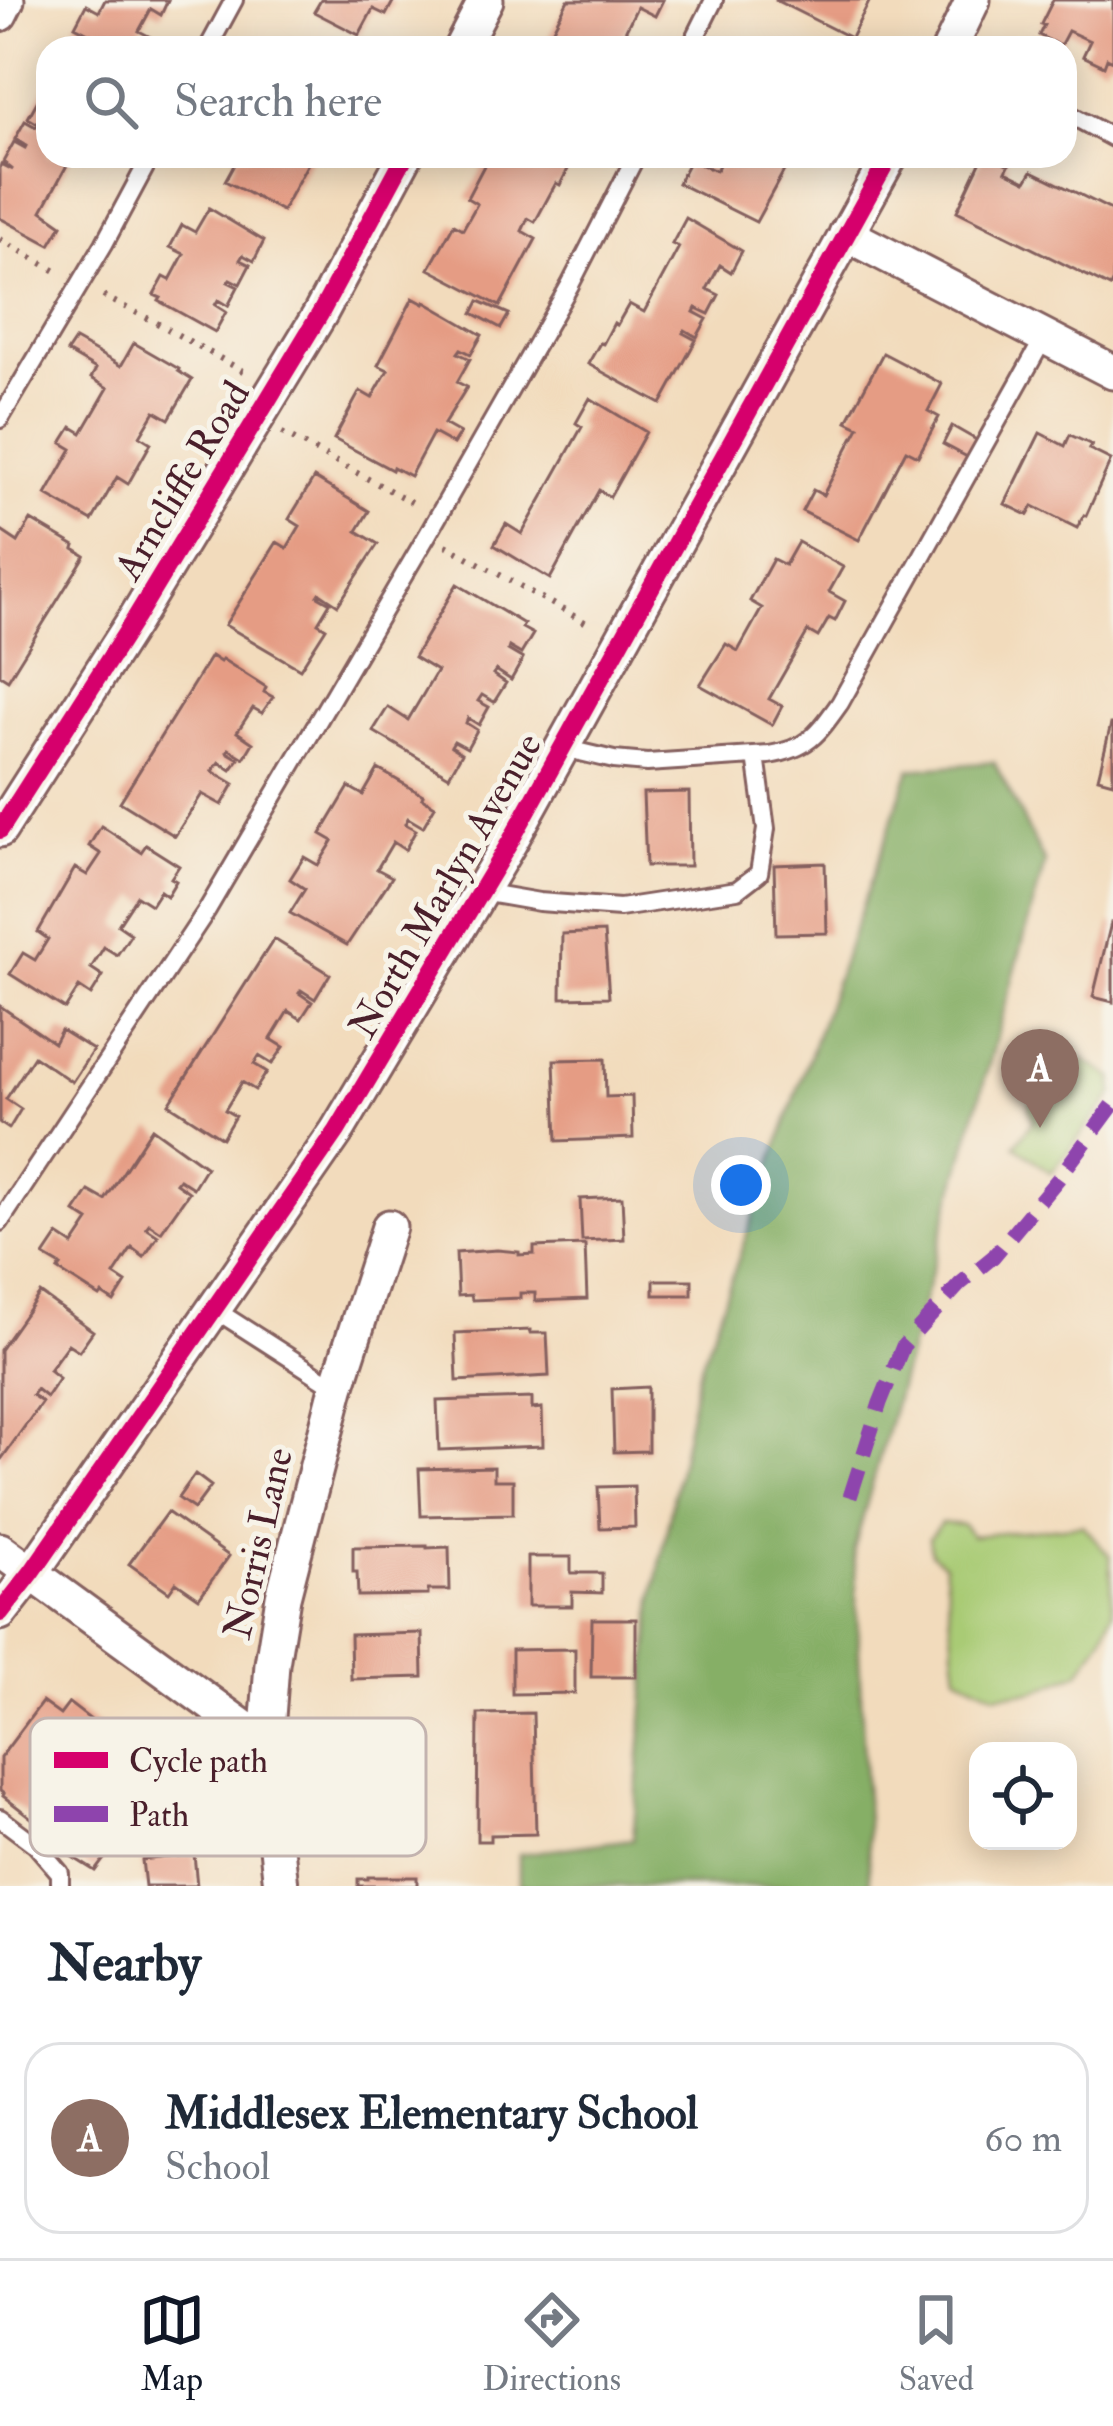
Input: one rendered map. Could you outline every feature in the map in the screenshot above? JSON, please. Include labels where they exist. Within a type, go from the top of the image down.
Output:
[{"type":"street","points":[[0,14],[7,0]]},
{"type":"street","points":[[467,36],[486,0]]},
{"type":"street","points":[[956,36],[973,0]]},
{"type":"street","name":"Arncliffe Road","points":[[0,830],[135,620],[320,314],[399,168]]},
{"type":"street","name":"North Marlyn Avenue","points":[[0,1613],[337,1131],[563,748],[883,168]]},
{"type":"street","points":[[846,234],[1113,372]]},
{"type":"street","name":"Norris Lane","points":[[268,1718],[283,1597],[337,1388],[389,1227]]},
{"type":"street","points":[[0,1550],[231,1718]]},
{"type":"street","name":"Norris Lane","points":[[278,1856],[281,1886]]},
{"type":"lane","points":[[214,36],[234,0]]},
{"type":"lane","points":[[696,36],[714,0]]},
{"type":"lane","points":[[1077,118],[1113,138]]},
{"type":"lane","points":[[0,419],[144,168]]},
{"type":"lane","points":[[0,1222],[208,910],[570,286],[629,168]]},
{"type":"lane","points":[[563,748],[646,763],[789,752],[808,742],[840,704],[1045,336]]},
{"type":"lane","points":[[481,892],[620,908],[737,890],[758,873],[766,829],[756,756]]},
{"type":"lane","points":[[214,1309],[337,1388]]},
{"type":"lane","points":[[0,1818],[30,1841]]},
{"type":"lane","points":[[45,1856],[60,1873],[60,1886]]},
{"type":"path","points":[[0,239],[275,388]]},
{"type":"path","points":[[256,420],[438,516]]},
{"type":"path","points":[[428,534],[621,642]]},
{"type":"green space","points":[[994,762],[1045,863],[854,1549],[870,1886],[519,1886],[519,1854],[633,1839],[653,1600],[697,1377],[910,769]]},
{"type":"green space","points":[[1082,1059],[1113,1078],[1113,1095],[1051,1173],[1015,1145],[1033,1121],[1029,1107],[1039,1088],[1062,1087]]},
{"type":"green space","points":[[941,1523],[963,1525],[972,1536],[1083,1525],[1110,1556],[1113,1610],[1104,1635],[1080,1672],[1033,1692],[996,1694],[957,1675],[944,1564],[931,1553],[929,1538]]},
{"type":"building","points":[[105,0],[168,0],[161,15],[151,9],[139,31],[148,36],[94,36],[75,26],[86,5],[99,12]]},
{"type":"building","points":[[321,0],[394,0],[386,15],[373,9],[359,35],[314,12]]},
{"type":"building","points":[[568,0],[663,0],[655,16],[637,7],[623,36],[549,36]]},
{"type":"building","points":[[775,0],[870,0],[852,36]]},
{"type":"building","points":[[1053,0],[1113,0],[1113,61],[1107,58],[1104,66],[1083,56],[1090,41],[1068,31],[1065,36],[1041,36],[1041,24]]},
{"type":"building","points":[[25,121],[36,127],[36,168],[65,168],[42,211],[62,225],[50,245],[0,218],[0,167],[13,170],[3,162],[14,142],[25,148],[15,139]]},
{"type":"building","points":[[232,168],[305,168],[282,211],[225,181]]},
{"type":"building","points":[[483,168],[568,168],[535,222],[528,218],[522,231],[536,239],[500,306],[429,269],[454,224],[463,229],[477,204],[467,198]]},
{"type":"building","points":[[686,168],[785,168],[756,222],[678,183]]},
{"type":"building","points":[[977,168],[1008,168],[1026,181],[1032,171],[1113,211],[1113,281],[1110,287],[957,211]]},
{"type":"building","points":[[209,208],[264,241],[254,261],[243,255],[240,260],[250,265],[240,284],[228,282],[238,287],[228,306],[218,300],[215,305],[226,312],[215,332],[154,295],[164,277],[170,280],[184,254],[170,247],[182,225],[195,232]]},
{"type":"building","points":[[686,218],[742,251],[731,272],[720,265],[707,289],[719,295],[709,314],[696,308],[694,312],[707,319],[697,337],[683,333],[696,340],[661,404],[588,364],[629,304],[644,312],[679,247],[672,244]]},
{"type":"building","points":[[413,298],[482,335],[471,354],[461,349],[458,353],[470,359],[457,382],[467,387],[444,424],[460,433],[453,444],[433,433],[410,476],[334,439],[360,391],[372,398],[388,370],[378,365]]},
{"type":"building","points":[[479,301],[509,314],[501,328],[473,313]]},
{"type":"building","points":[[75,340],[121,366],[134,343],[192,380],[169,419],[155,411],[140,436],[151,443],[128,484],[117,477],[92,521],[46,495],[72,449],[62,443],[72,427],[82,433],[108,388],[91,378],[96,369],[67,352]]},
{"type":"building","points":[[883,353],[942,384],[928,411],[939,417],[918,456],[906,450],[859,540],[802,511],[813,490],[823,495],[859,427],[847,421]]},
{"type":"building","points":[[590,398],[646,432],[610,497],[599,490],[550,579],[494,545],[506,524],[522,534],[582,427],[576,423]]},
{"type":"building","points":[[952,426],[980,442],[971,459],[943,444]]},
{"type":"building","points":[[1040,433],[1065,446],[1070,435],[1111,460],[1077,528],[1033,506],[1028,515],[1005,504]]},
{"type":"building","points":[[314,478],[369,511],[357,531],[378,544],[338,605],[318,596],[330,603],[318,623],[326,628],[300,669],[225,625],[277,542],[287,548],[300,526],[289,519]]},
{"type":"building","points":[[31,520],[85,556],[8,680],[0,675],[0,530],[18,542]]},
{"type":"building","points":[[798,542],[843,567],[829,592],[845,601],[835,621],[829,618],[818,637],[808,631],[769,699],[782,706],[772,725],[700,685],[726,644],[738,651],[762,608],[750,601],[773,559],[785,565]]},
{"type":"building","points":[[457,584],[533,634],[521,654],[509,647],[523,659],[511,680],[496,670],[493,674],[506,683],[494,702],[482,695],[478,701],[489,707],[479,725],[468,718],[466,723],[477,730],[467,748],[454,741],[451,746],[462,753],[449,776],[373,731],[388,707],[408,720],[437,671],[414,657]]},
{"type":"building","points":[[211,656],[266,687],[264,692],[273,697],[262,713],[253,708],[237,732],[253,743],[244,758],[229,749],[239,759],[231,770],[219,762],[212,771],[234,784],[222,805],[202,794],[175,836],[120,802]]},
{"type":"building","points":[[1113,724],[1113,782],[1098,778]]},
{"type":"building","points":[[378,769],[435,806],[423,827],[408,818],[405,824],[416,830],[405,850],[393,842],[377,869],[392,877],[347,945],[290,913],[305,889],[290,879],[304,857],[318,865],[333,841],[321,834],[349,787],[363,795]]},
{"type":"building","points":[[689,792],[690,866],[646,866],[643,793]]},
{"type":"building","points":[[101,826],[141,852],[146,845],[179,866],[167,896],[160,891],[151,905],[137,896],[118,925],[131,934],[117,955],[104,947],[91,968],[103,976],[91,995],[79,987],[65,1009],[10,974],[23,953],[35,960],[48,939],[38,932],[75,868],[87,875],[101,854],[89,846]]},
{"type":"building","points":[[825,863],[827,933],[776,934],[774,865]]},
{"type":"building","points":[[1113,924],[1113,1002],[1093,997]]},
{"type":"building","points":[[604,932],[609,997],[561,998],[562,934]]},
{"type":"building","points":[[274,939],[330,974],[315,999],[299,993],[312,1002],[301,1019],[288,1011],[271,1039],[284,1047],[272,1064],[259,1056],[254,1064],[267,1072],[255,1090],[242,1082],[225,1110],[235,1116],[222,1138],[169,1104]]},
{"type":"building","points":[[0,1006],[54,1043],[61,1030],[93,1050],[72,1082],[34,1056],[6,1099],[21,1109],[9,1129],[0,1123]]},
{"type":"building","points":[[605,1059],[606,1097],[632,1096],[633,1138],[557,1141],[554,1060]]},
{"type":"building","points":[[152,1128],[206,1167],[193,1188],[179,1179],[176,1183],[189,1192],[161,1232],[149,1224],[146,1228],[158,1236],[144,1257],[132,1248],[114,1275],[126,1283],[114,1302],[58,1270],[61,1266],[44,1256],[58,1235],[73,1245],[89,1221],[75,1212],[89,1191],[105,1200]]},
{"type":"building","points":[[622,1197],[624,1239],[582,1241],[580,1199]]},
{"type":"building","points":[[585,1245],[587,1299],[535,1301],[535,1293],[472,1300],[471,1295],[458,1296],[456,1253],[497,1250],[519,1255],[534,1254],[534,1247]]},
{"type":"building","points":[[654,1280],[692,1280],[692,1295],[654,1295]]},
{"type":"building","points":[[40,1293],[93,1331],[79,1351],[68,1344],[49,1370],[59,1378],[46,1397],[36,1389],[32,1395],[42,1402],[0,1461],[0,1350]]},
{"type":"building","points":[[455,1333],[547,1333],[549,1376],[457,1381]]},
{"type":"building","points":[[648,1387],[648,1451],[614,1452],[612,1389]]},
{"type":"building","points":[[532,1398],[532,1409],[542,1408],[543,1446],[439,1450],[437,1401]]},
{"type":"building","points":[[494,1467],[494,1480],[513,1480],[513,1514],[421,1516],[419,1469]]},
{"type":"building","points":[[195,1474],[211,1486],[194,1509],[178,1498]]},
{"type":"building","points":[[634,1486],[635,1527],[600,1528],[598,1487]]},
{"type":"building","points":[[167,1512],[229,1556],[199,1598],[176,1582],[169,1592],[129,1564]]},
{"type":"building","points":[[353,1547],[449,1547],[450,1590],[358,1596]]},
{"type":"building","points":[[528,1557],[571,1557],[571,1573],[602,1573],[602,1593],[572,1592],[572,1606],[528,1606]]},
{"type":"building","points":[[592,1619],[636,1619],[636,1677],[591,1677]]},
{"type":"building","points":[[422,1633],[423,1677],[351,1679],[350,1635]]},
{"type":"building","points":[[575,1649],[575,1693],[512,1694],[512,1650]]},
{"type":"building","points":[[42,1702],[60,1715],[69,1703],[88,1718],[30,1718]]},
{"type":"building","points":[[533,1713],[536,1834],[490,1835],[490,1841],[477,1841],[478,1714]]},
{"type":"building","points":[[30,1718],[30,1817],[0,1791],[0,1758]]},
{"type":"building","points":[[71,1856],[106,1856],[95,1871]]},
{"type":"building","points":[[194,1856],[197,1886],[145,1886],[142,1860]]},
{"type":"building","points":[[417,1877],[417,1886],[358,1886],[358,1879]]},
{"type":"marked path","points":[[850,1497],[903,1346],[960,1284],[993,1257],[1113,1105]]},
{"type":"cycle path","points":[[0,830],[320,314],[399,168]]},
{"type":"cycle path","points":[[0,1613],[337,1131],[510,842],[883,168]]},
{"type":"place","name":"Middlesex Elementary School","points":[[1040,1128]]}]
